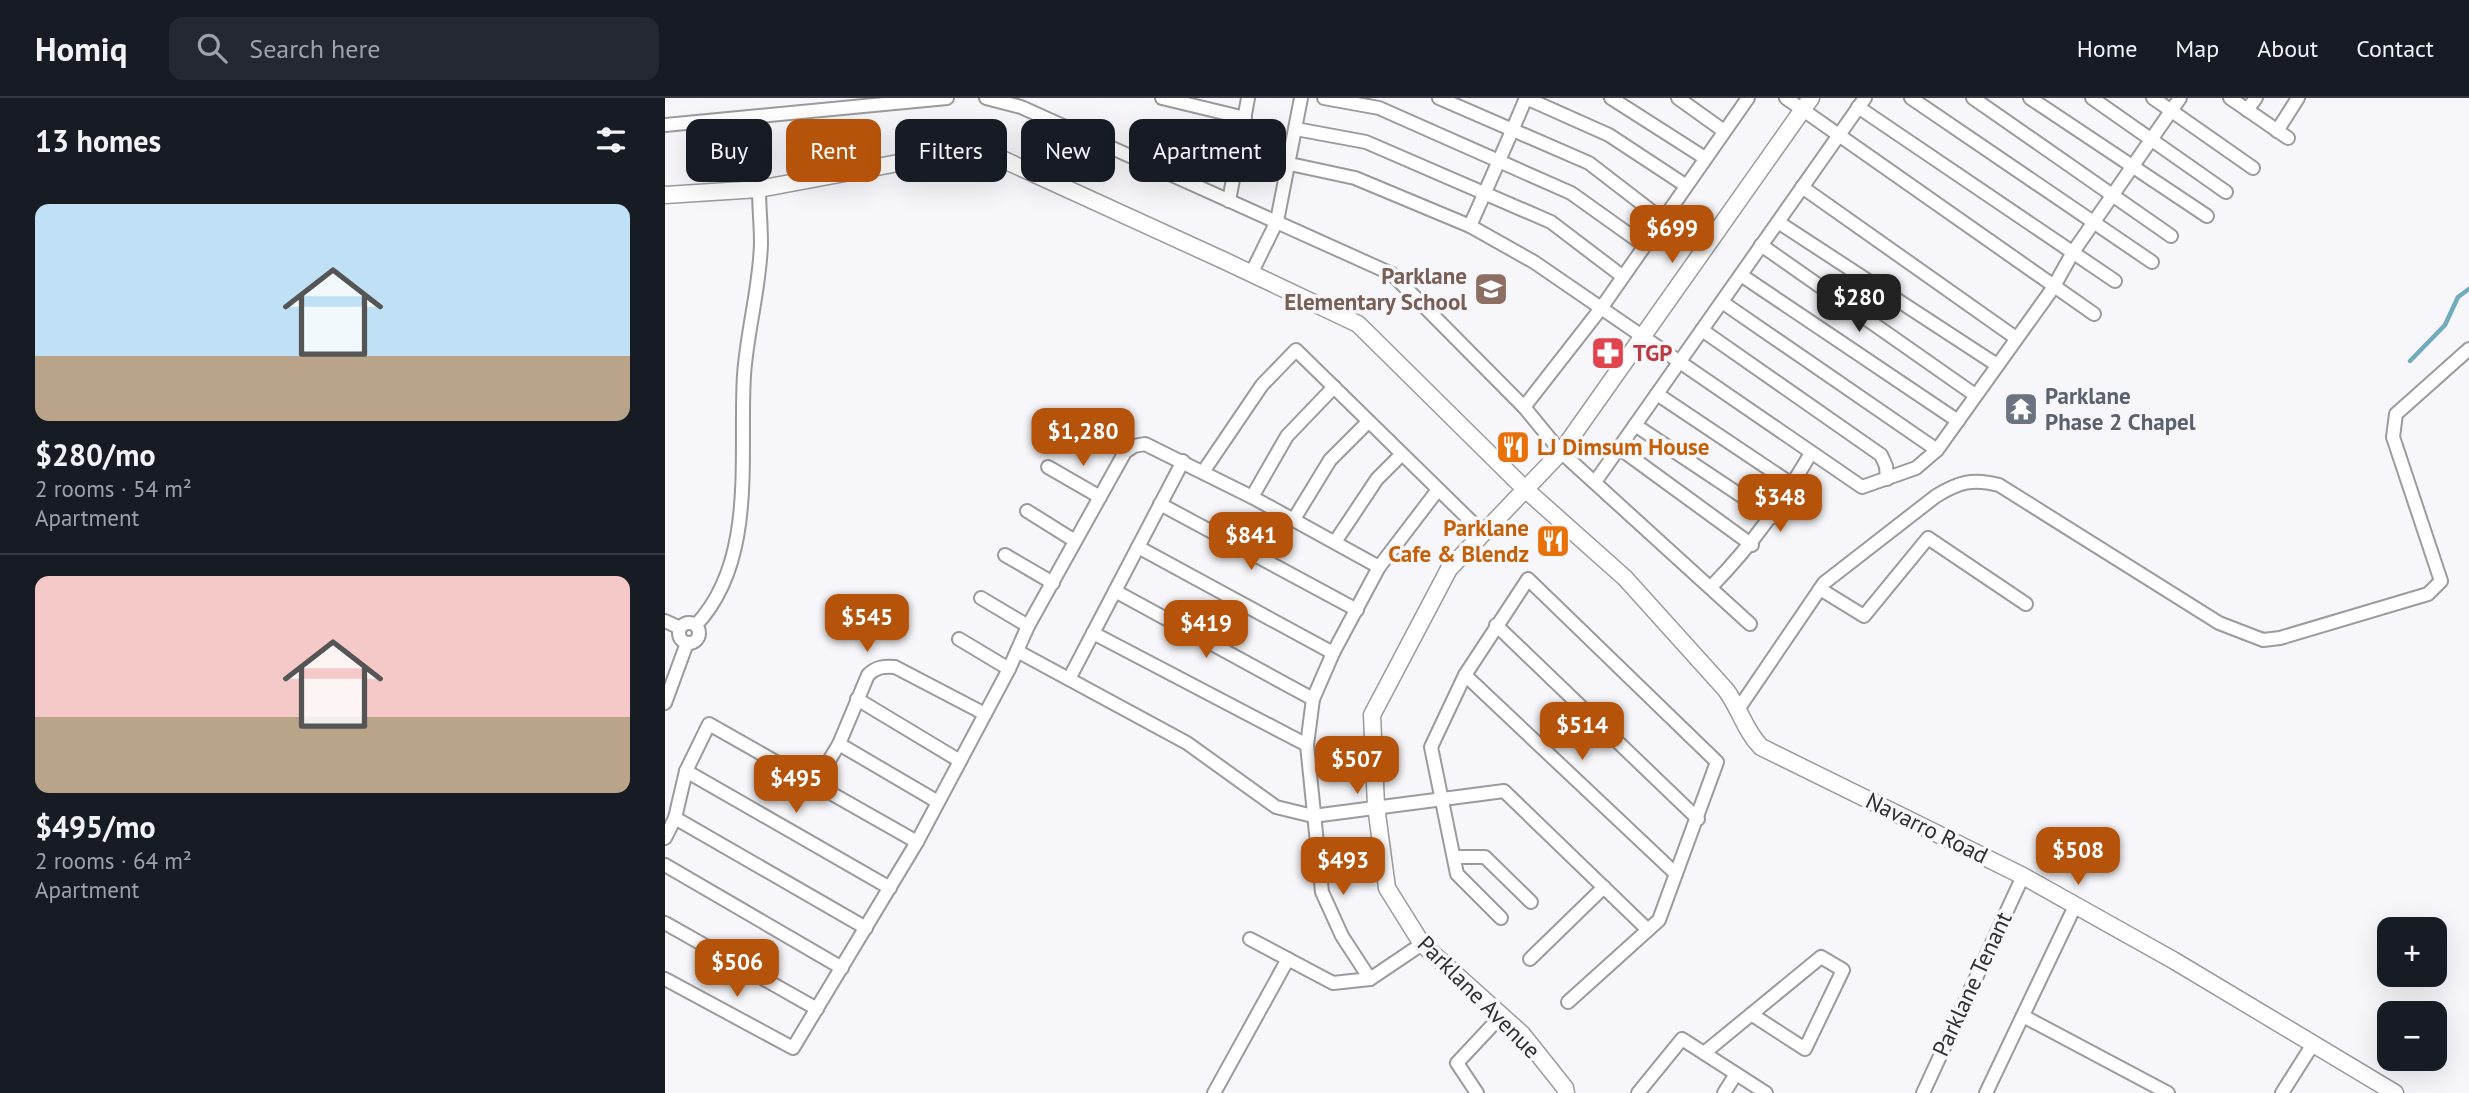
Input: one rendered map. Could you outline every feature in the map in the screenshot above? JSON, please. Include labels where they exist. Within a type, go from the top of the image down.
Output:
[{"type":"street","points":[[665,125],[832,103],[947,98]]},
{"type":"street","points":[[986,98],[1022,102],[1229,201],[1392,274],[1524,407],[1561,452],[1750,624]]},
{"type":"street","points":[[1161,98],[1245,118]]},
{"type":"street","points":[[1229,201],[1248,98]]},
{"type":"street","points":[[1251,274],[1277,221],[1301,98]]},
{"type":"street","points":[[1324,98],[1379,108],[1571,193],[1644,245]]},
{"type":"street","points":[[1439,98],[1588,163],[1663,220]]},
{"type":"street","points":[[1470,226],[1526,98],[1609,135],[1685,185]]},
{"type":"street","points":[[1611,98],[1705,158]]},
{"type":"street","points":[[1678,98],[1724,131]]},
{"type":"street","points":[[1786,98],[1806,105],[1838,136],[2094,314]]},
{"type":"street","points":[[1911,98],[2151,262]]},
{"type":"street","points":[[1973,98],[2171,236]]},
{"type":"street","points":[[2030,98],[2207,216]]},
{"type":"street","points":[[2092,98],[2226,192]]},
{"type":"street","points":[[2153,98],[2253,168]]},
{"type":"street","points":[[1290,164],[1355,178],[1470,226],[1534,262],[1862,487],[1916,468],[1937,450],[2053,288],[2073,251],[2181,98]]},
{"type":"street","points":[[2230,98],[2282,134],[2298,98]]},
{"type":"street","points":[[2247,110],[2256,98]]},
{"type":"street","points":[[1524,407],[1602,307],[1724,131],[1741,101]]},
{"type":"street","points":[[1595,482],[1861,102],[2115,281]]},
{"type":"street","name":"Parklane Avenue","points":[[1566,1093],[1565,1087],[1522,1034],[1422,944],[1387,888],[1376,806],[1372,715],[1449,569],[1561,452],[1806,105]]},
{"type":"street","points":[[1296,129],[1366,142],[1485,192],[1551,222],[1622,276]]},
{"type":"street","name":"Navarro Road","points":[[665,195],[759,189],[909,161],[991,154],[1358,324],[1525,489],[1625,578],[1739,708],[1750,736],[1761,747],[2023,876],[2173,960],[2395,1093]]},
{"type":"street","points":[[1802,187],[2016,338]]},
{"type":"street","points":[[696,625],[707,614],[726,575],[735,549],[741,512],[744,373],[761,244],[759,189]]},
{"type":"street","points":[[1778,222],[1997,365]]},
{"type":"street","points":[[1761,245],[1975,395]]},
{"type":"street","points":[[1741,275],[1958,421]]},
{"type":"street","points":[[1722,302],[1937,450]]},
{"type":"street","points":[[1702,330],[1881,455],[1887,479]]},
{"type":"street","points":[[1739,708],[1820,589],[1936,496],[1955,484],[1977,480],[1999,485],[2218,623],[2263,640],[2428,594],[2441,581],[2393,437],[2396,414],[2469,349]]},
{"type":"street","points":[[1203,472],[1262,385],[1296,351],[1483,533]]},
{"type":"street","points":[[1252,497],[1287,436],[1334,387]]},
{"type":"street","points":[[1657,394],[1793,485]]},
{"type":"street","points":[[1294,519],[1330,460],[1368,422]]},
{"type":"street","points":[[1635,425],[1773,517]]},
{"type":"street","points":[[665,979],[793,1048],[917,842],[1009,669],[1028,626],[1125,452],[1134,446],[1145,444],[1183,461],[1380,566]]},
{"type":"street","points":[[1619,448],[1752,545]]},
{"type":"street","points":[[1711,587],[1752,545],[1773,517],[1811,453]]},
{"type":"street","points":[[1335,542],[1377,479],[1401,455]]},
{"type":"street","points":[[1069,680],[1183,461]]},
{"type":"street","points":[[1048,467],[1100,497]]},
{"type":"street","points":[[1370,979],[1342,936],[1322,892],[1307,746],[1313,699],[1333,653],[1380,566],[1437,491]]},
{"type":"street","points":[[1160,505],[1357,610]]},
{"type":"street","points":[[1027,511],[1075,541]]},
{"type":"street","points":[[1820,589],[1864,616],[1929,538],[2026,604]]},
{"type":"street","points":[[1138,547],[1333,653]]},
{"type":"street","points":[[1005,555],[1053,583]]},
{"type":"street","points":[[1501,918],[1457,874],[1431,747],[1465,675],[1528,579],[1717,762],[1659,920],[1568,1002]]},
{"type":"street","points":[[1115,591],[1313,699]]},
{"type":"street","points":[[981,598],[1028,626]]},
{"type":"street","points":[[665,621],[680,628]]},
{"type":"street","points":[[680,628],[688,623],[696,625]]},
{"type":"street","points":[[665,703],[687,643],[698,638],[696,625]]},
{"type":"street","points":[[1496,625],[1698,819]]},
{"type":"street","points":[[680,628],[680,637],[687,643]]},
{"type":"street","points":[[1093,633],[1307,746]]},
{"type":"street","points":[[959,639],[1009,669]]},
{"type":"street","points":[[1017,651],[1187,743],[1276,807],[1313,816],[1504,791],[1648,930]]},
{"type":"street","points":[[815,784],[839,744],[857,699],[874,669],[895,667],[985,714]]},
{"type":"street","points":[[1465,675],[1676,874]]},
{"type":"street","points":[[857,699],[960,761]]},
{"type":"street","points":[[665,838],[675,817],[687,771],[709,724],[917,842]]},
{"type":"street","points":[[839,744],[938,802]]},
{"type":"street","points":[[687,771],[890,888]]},
{"type":"street","points":[[675,817],[866,928]]},
{"type":"street","points":[[1454,857],[1485,857],[1531,902]]},
{"type":"street","points":[[665,865],[842,968]]},
{"type":"street","name":"Parklane Tenant","points":[[1922,1093],[2023,876]]},
{"type":"street","points":[[1529,959],[1604,887]]},
{"type":"street","points":[[1986,1093],[2075,906]]},
{"type":"street","points":[[665,923],[817,1009]]},
{"type":"street","points":[[1250,939],[1333,983],[1370,979],[1422,944]]},
{"type":"street","points":[[1704,1053],[1751,1014],[1821,957],[1843,970],[1805,1049],[1751,1014]]},
{"type":"street","points":[[1214,1093],[1288,959]]},
{"type":"street","points":[[1477,1093],[1457,1063],[1501,1016]]},
{"type":"street","points":[[2023,1016],[2168,1093]]},
{"type":"street","points":[[1638,1093],[1682,1039],[1766,1093]]},
{"type":"street","points":[[2282,1093],[2313,1044]]},
{"type":"street","points":[[1724,1093],[1736,1074]]},
{"type":"waterway","points":[[2410,361],[2445,325],[2458,297],[2469,289]]},
{"type":"place","name":"Parklane Elementary School","points":[[1491,289]]},
{"type":"place","name":"TGP","points":[[1608,353]]},
{"type":"place","name":"Parklane Phase 2 Chapel","points":[[2021,409]]},
{"type":"place","name":"LJ Dimsum House","points":[[1513,447]]},
{"type":"place","name":"Parklane Cafe & Blendz","points":[[1553,541]]}]
